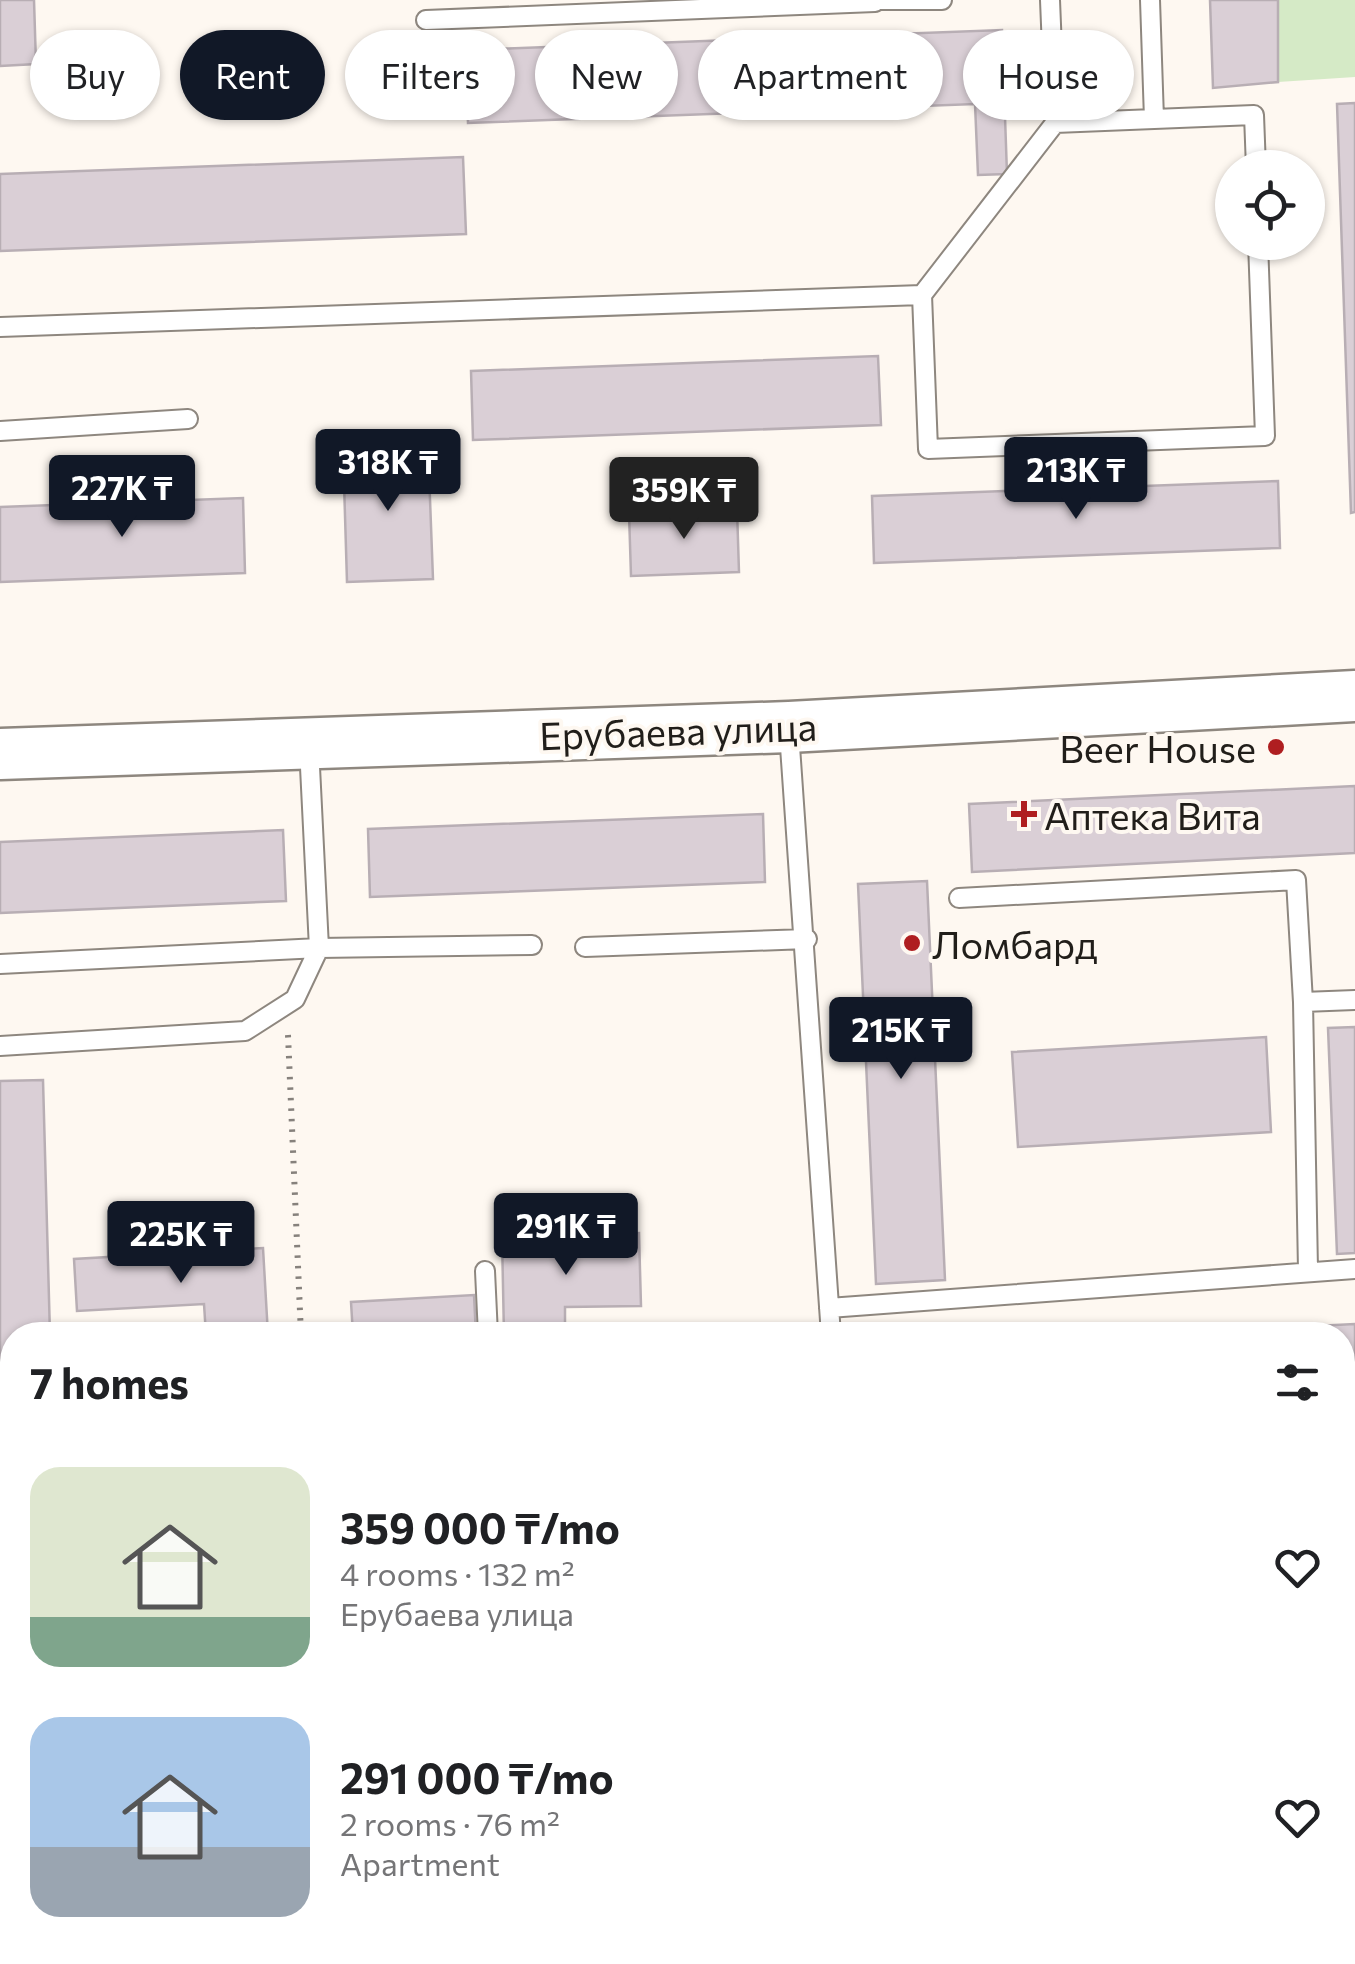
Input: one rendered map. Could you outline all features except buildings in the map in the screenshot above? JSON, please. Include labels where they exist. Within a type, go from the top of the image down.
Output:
[{"type":"main road","name":"Ерубаева улица","points":[[0,754],[789,727],[1355,696]]},
{"type":"lane","points":[[426,20],[942,0]]},
{"type":"lane","points":[[1050,0],[1054,123],[922,296],[928,449],[1265,436],[1259,260]]},
{"type":"lane","points":[[1150,0],[1154,120]]},
{"type":"lane","points":[[1054,123],[1254,116],[1255,150]]},
{"type":"lane","points":[[0,327],[922,296]]},
{"type":"lane","points":[[0,431],[188,418]]},
{"type":"lane","points":[[789,727],[807,939],[830,1322]]},
{"type":"lane","points":[[0,1046],[246,1031],[295,999],[319,948],[309,744]]},
{"type":"lane","points":[[959,898],[1296,880],[1303,1002],[1308,1270]]},
{"type":"lane","points":[[585,947],[807,939]]},
{"type":"lane","points":[[0,964],[319,948],[532,945]]},
{"type":"lane","points":[[1303,1002],[1355,1000]]},
{"type":"lane","points":[[829,1308],[1355,1269]]},
{"type":"lane","points":[[485,1271],[487,1322]]},
{"type":"path","points":[[287,1004],[300,1322]]},
{"type":"green space","points":[[1275,0],[1355,0],[1355,77],[1278,82]]},
{"type":"place","name":"Beer House","points":[[1276,747]]},
{"type":"place","name":"Аптека Вита","points":[[1024,814]]},
{"type":"place","name":"Ломбард","points":[[912,943]]}]
